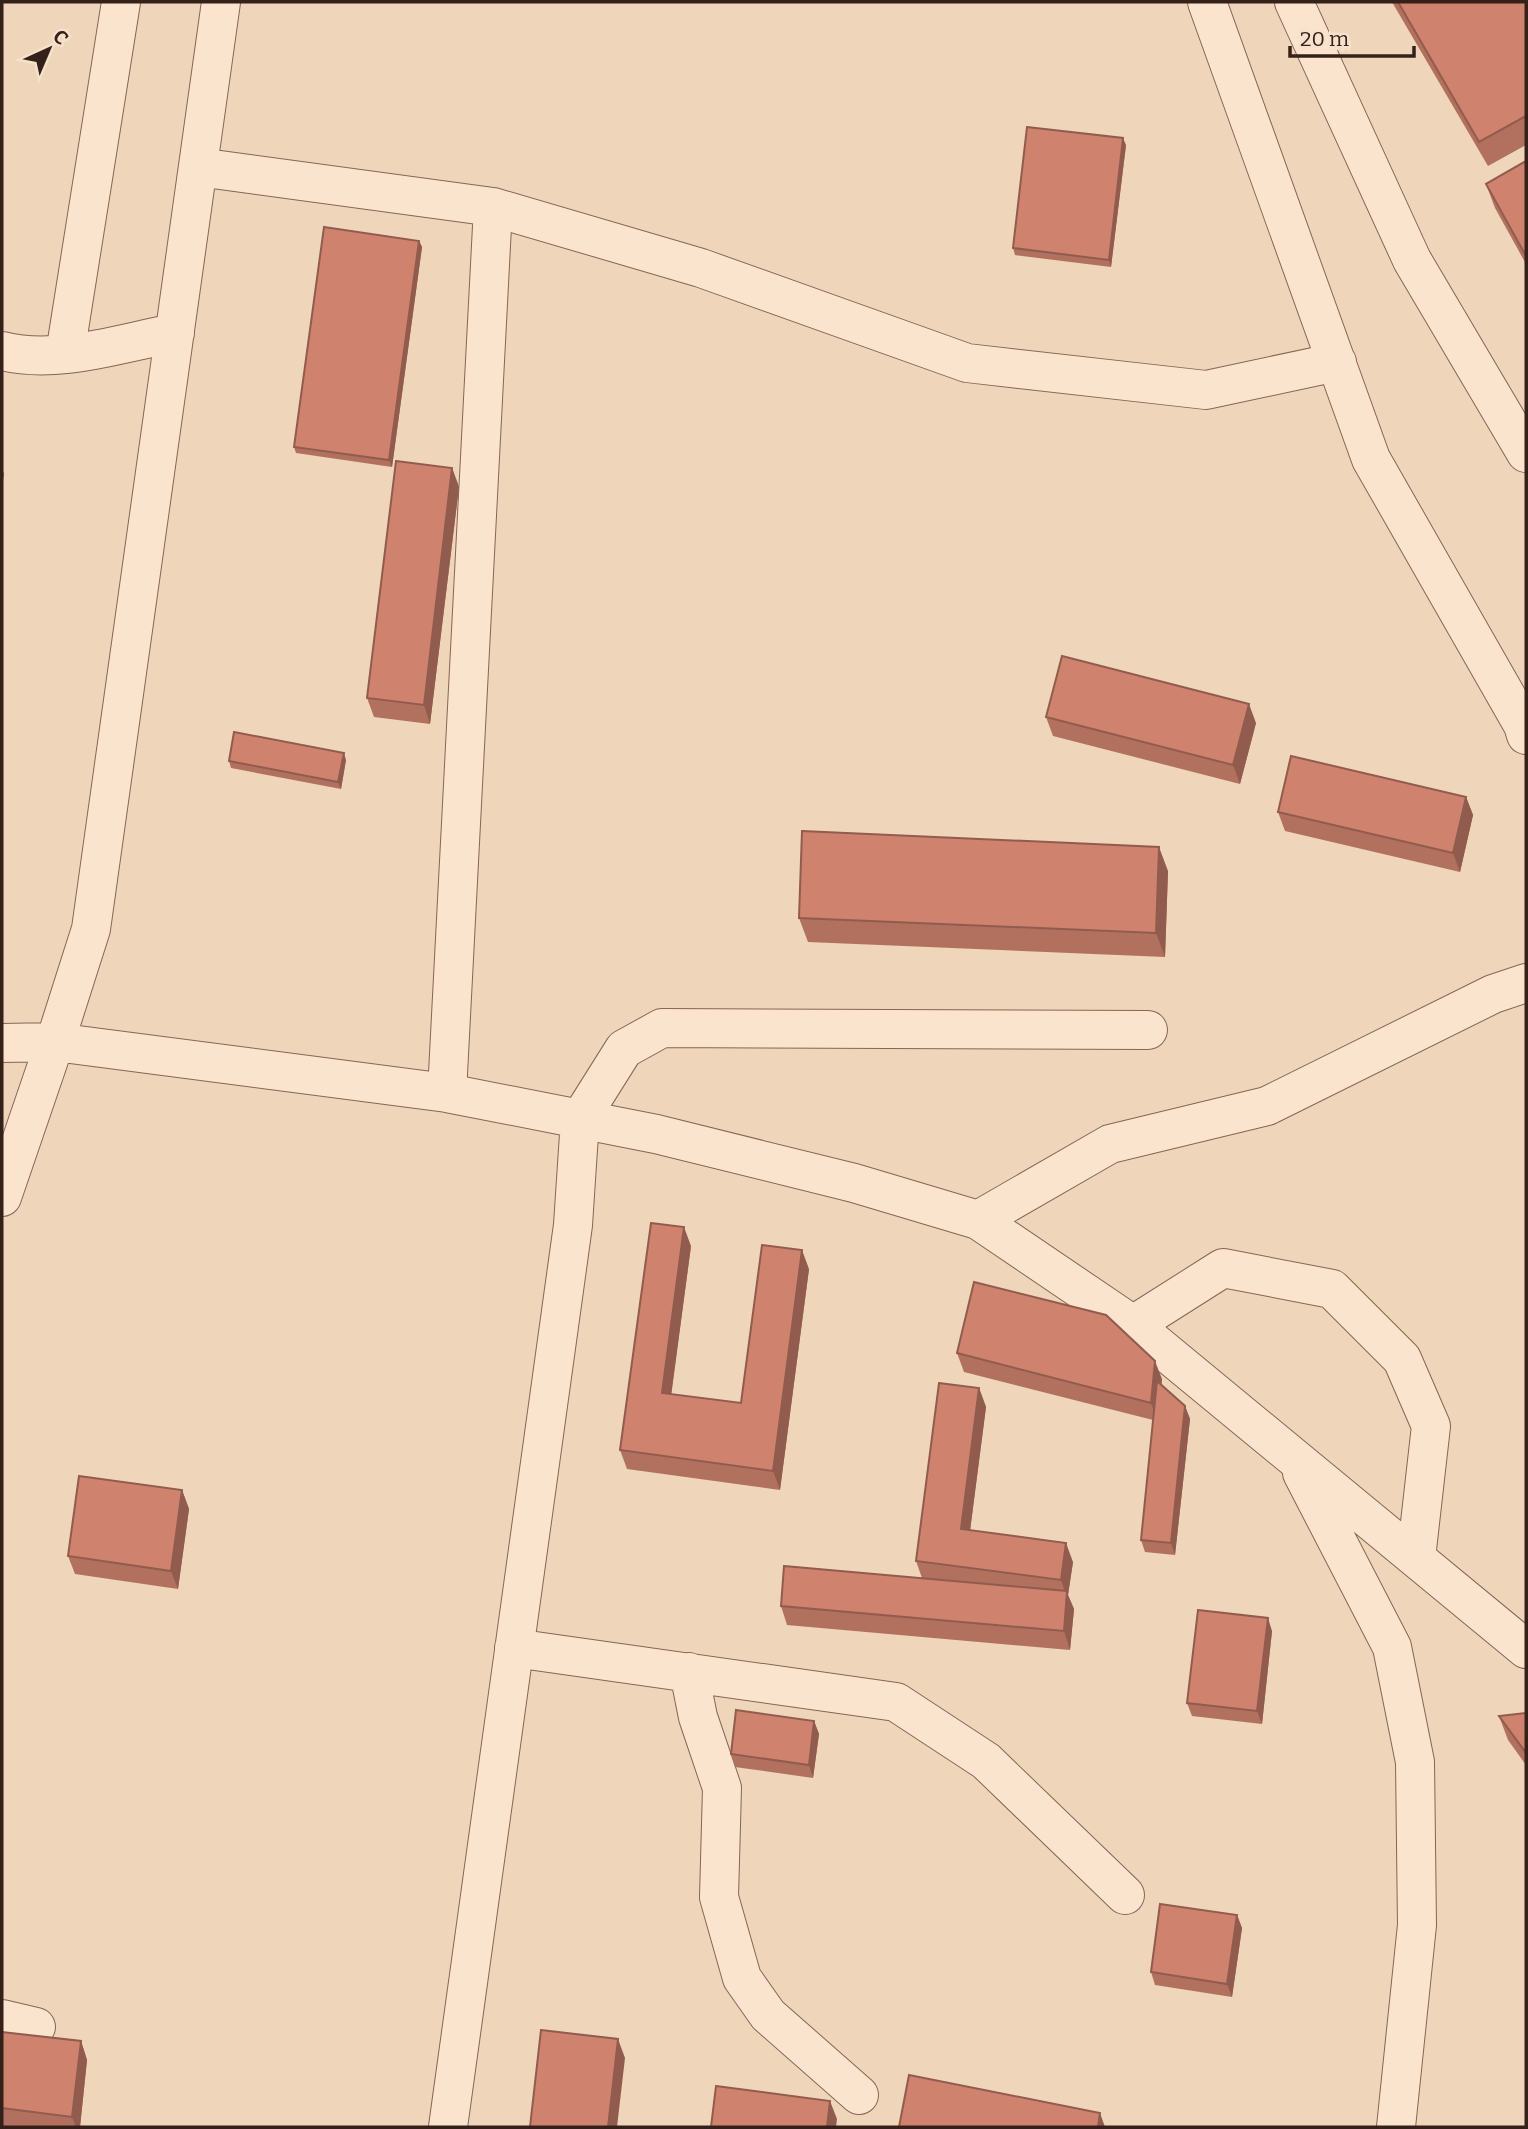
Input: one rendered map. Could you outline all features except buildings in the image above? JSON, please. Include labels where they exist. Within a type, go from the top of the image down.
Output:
[{"type":"street","points":[[65,354],[121,2]]},
{"type":"street","points":[[2,1197],[91,929],[221,2]]},
{"type":"street","points":[[1208,2],[1371,458],[1523,725],[1526,735]]},
{"type":"street","points":[[1294,2],[1412,260],[1526,453]]},
{"type":"street","points":[[198,167],[493,207],[701,268],[967,363],[1206,390],[1338,362]]},
{"type":"street","points":[[447,1093],[493,207]]},
{"type":"street","points":[[2,351],[16,354],[65,354],[175,332]]},
{"type":"street","points":[[978,1220],[1110,1144],[1267,1106],[1493,993],[1526,983]]},
{"type":"street","points":[[448,2127],[573,1225],[580,1119],[624,1049],[662,1028],[1148,1030]]},
{"type":"street","points":[[2,1043],[55,1042],[447,1093],[656,1134],[854,1184],[978,1220],[1133,1325],[1526,1649]]},
{"type":"street","points":[[1133,1325],[1223,1268],[1332,1289],[1402,1359],[1431,1426],[1416,1558]]},
{"type":"street","points":[[1295,1458],[1392,1647],[1415,1762],[1417,1926],[1396,2127]]},
{"type":"street","points":[[514,1648],[896,1702],[986,1761],[1125,1895]]},
{"type":"street","points":[[689,1672],[698,1717],[722,1787],[719,1897],[742,1978],[768,2015],[859,2095]]}]
